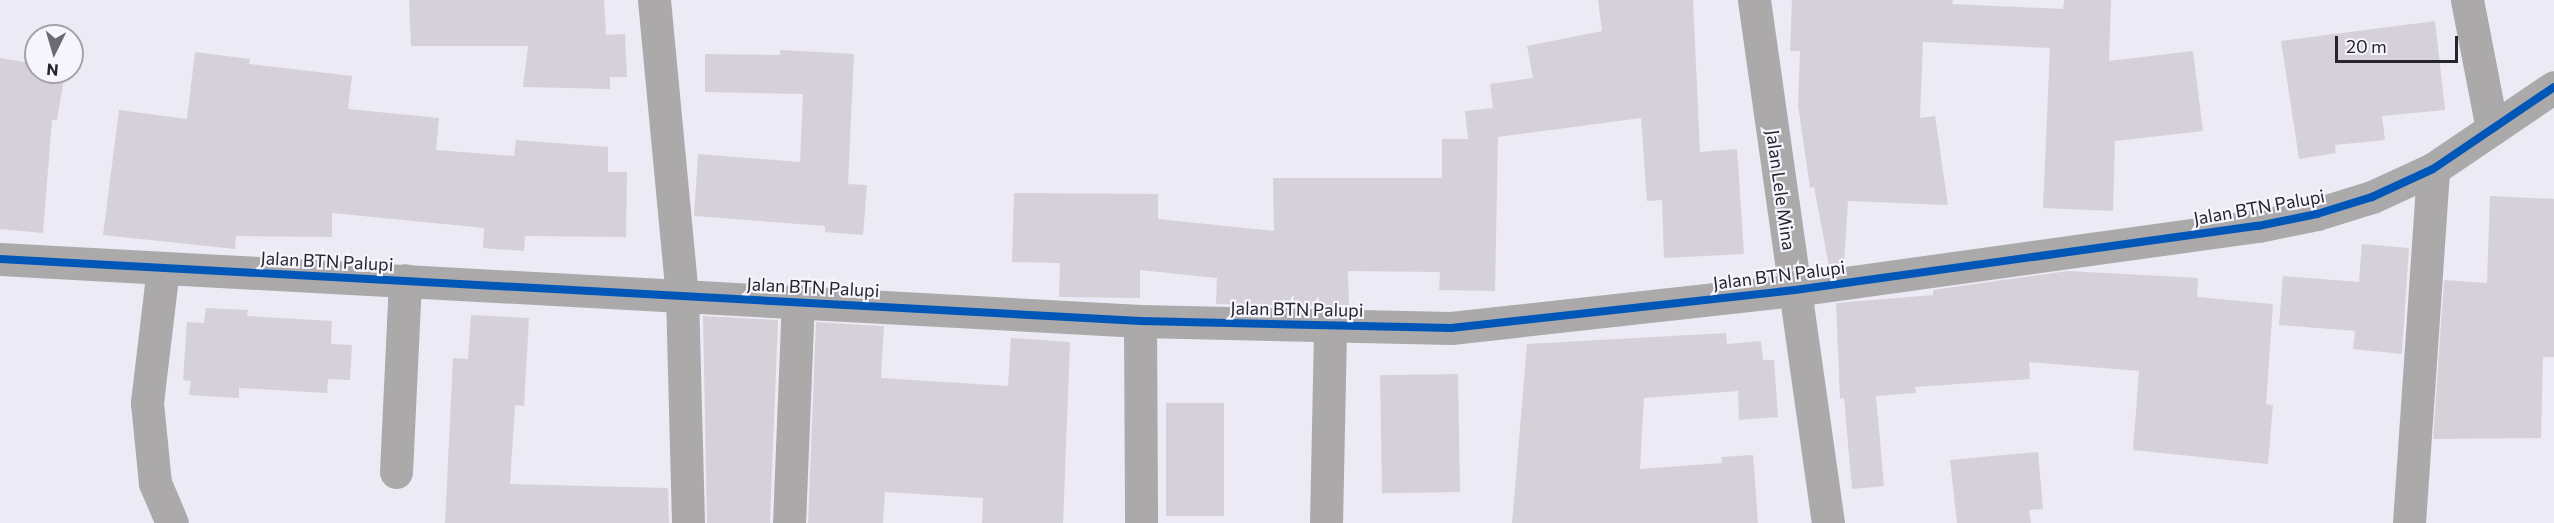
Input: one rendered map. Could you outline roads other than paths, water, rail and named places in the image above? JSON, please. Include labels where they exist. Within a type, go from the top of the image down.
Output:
[{"type":"street","points":[[654,0],[682,294],[688,523]]},
{"type":"street","name":"Jalan Lele Mina","points":[[1754,0],[1828,523]]},
{"type":"street","points":[[2467,0],[2492,129]]},
{"type":"street","name":"Jalan BTN Palupi","points":[[0,260],[682,294],[1140,321],[1450,328],[1795,290],[2258,226],[2317,214],[2372,197],[2433,169],[2554,87]]},
{"type":"street","points":[[2409,523],[2433,169]]},
{"type":"street","points":[[148,523],[155,483],[147,403],[163,268]]},
{"type":"street","points":[[396,472],[405,280]]},
{"type":"street","points":[[789,523],[798,301]]},
{"type":"street","points":[[1140,321],[1141,523]]},
{"type":"street","points":[[1326,523],[1330,325]]},
{"type":"street","points":[[155,483],[172,523]]}]
